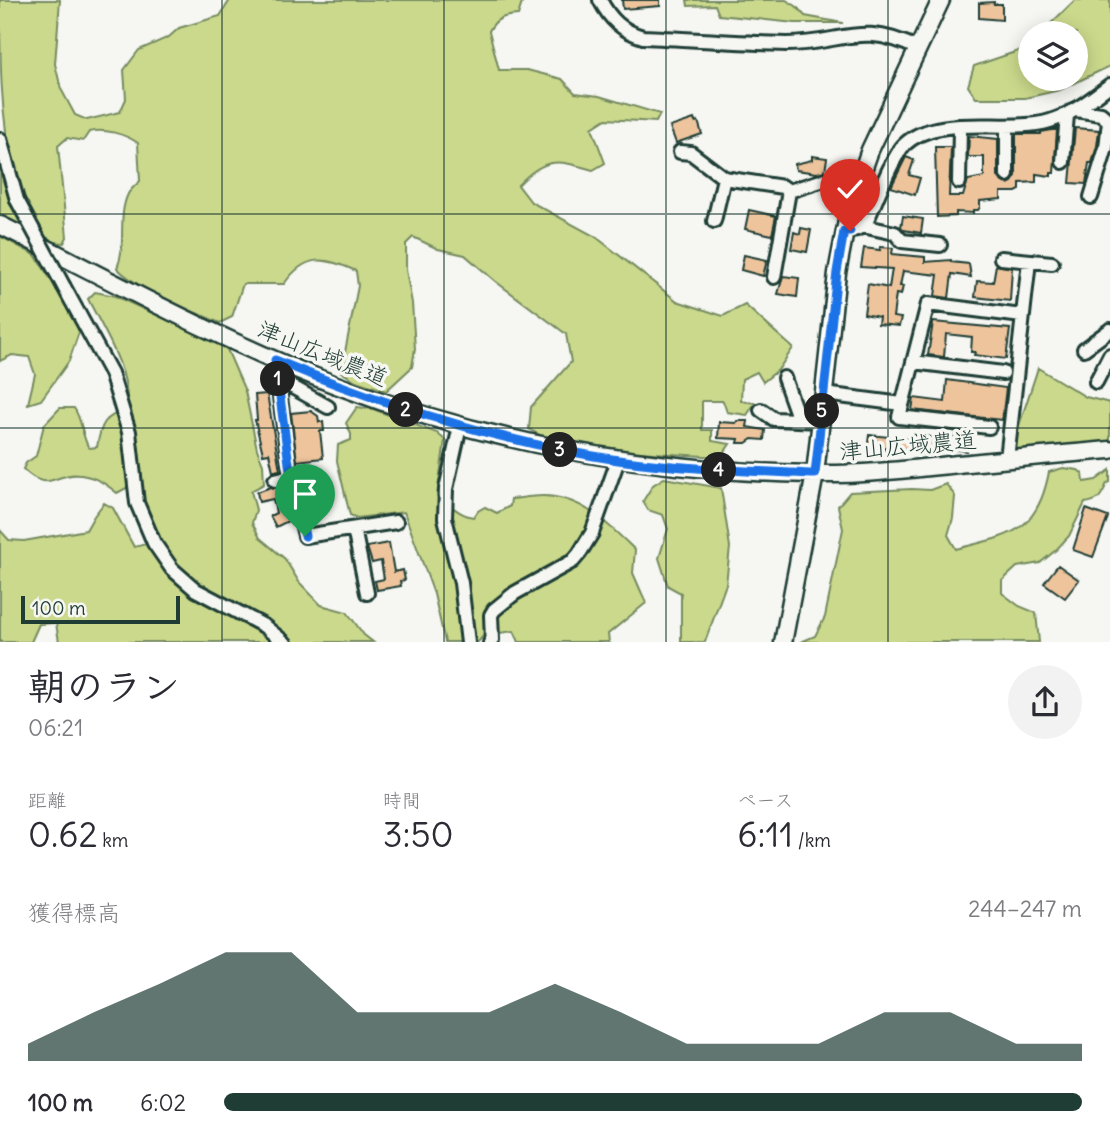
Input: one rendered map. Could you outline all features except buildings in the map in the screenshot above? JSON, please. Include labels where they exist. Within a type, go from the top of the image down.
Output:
[{"type":"street","points":[[600,0],[617,24],[624,30],[643,37],[789,44],[874,34],[902,41],[918,49]]},
{"type":"street","points":[[783,642],[815,474],[844,231],[856,184],[942,0]]},
{"type":"street","points":[[844,231],[866,223],[900,149],[923,132],[1048,122],[1071,112],[1110,85]]},
{"type":"street","points":[[1071,112],[1107,117],[1109,121],[1104,176],[1091,197]]},
{"type":"street","points":[[1062,162],[1071,112]]},
{"type":"street","points":[[1007,125],[1007,174]]},
{"type":"street","points":[[959,182],[960,127]]},
{"type":"street","points":[[0,139],[17,200],[111,373],[129,432],[137,503],[154,543],[172,569],[196,590],[264,626],[285,642]]},
{"type":"street","points":[[680,152],[691,153],[724,178],[783,187],[789,191]]},
{"type":"street","points":[[715,221],[724,178]]},
{"type":"street","points":[[789,191],[824,180],[856,184]]},
{"type":"street","points":[[774,277],[789,191]]},
{"type":"street","name":"津山広域農道","points":[[0,225],[275,360],[391,405],[532,444],[618,460],[720,470],[815,474],[900,470],[1110,450]]},
{"type":"street","points":[[862,226],[895,233],[902,241],[940,245]]},
{"type":"street","points":[[1001,258],[1052,264]]},
{"type":"street","points":[[1007,459],[1029,261]]},
{"type":"street","points":[[989,427],[899,417],[928,304],[1022,316]]},
{"type":"street","points":[[1084,349],[1110,330]]},
{"type":"street","points":[[1096,382],[1110,355]]},
{"type":"street","points":[[275,360],[292,476],[305,536],[396,522]]},
{"type":"street","points":[[913,362],[1003,373]]},
{"type":"street","points":[[784,378],[799,420]]},
{"type":"street","points":[[278,379],[328,407]]},
{"type":"street","points":[[824,394],[902,404]]},
{"type":"street","points":[[761,410],[774,419],[821,421]]},
{"type":"street","points":[[460,426],[446,489],[445,518],[461,583],[468,642]]},
{"type":"street","points":[[490,642],[491,615],[494,610],[536,580],[573,561],[584,547],[597,520],[618,460]]},
{"type":"street","points":[[275,480],[292,476]]},
{"type":"street","points":[[354,530],[367,593]]},
{"type":"green space","points":[[0,0],[60,0],[55,64],[61,89],[75,115],[87,120],[120,112],[126,99],[124,70],[139,50],[169,37],[179,28],[220,16],[230,0],[523,0],[518,15],[500,19],[489,31],[499,70],[527,70],[562,79],[575,93],[599,96],[660,114],[656,122],[606,119],[592,128],[605,163],[593,170],[561,163],[552,163],[536,169],[518,185],[531,202],[596,237],[677,301],[723,316],[745,305],[793,348],[778,370],[763,382],[757,372],[742,379],[741,401],[755,403],[747,415],[727,412],[723,401],[702,401],[702,430],[712,430],[712,441],[730,444],[721,457],[637,452],[547,439],[529,429],[531,407],[571,362],[566,334],[465,255],[438,249],[413,237],[406,244],[406,270],[412,303],[415,349],[412,367],[386,391],[356,381],[341,372],[358,286],[356,271],[345,266],[316,261],[300,267],[284,284],[243,284],[232,317],[220,323],[180,306],[138,284],[117,268],[125,203],[129,192],[140,181],[138,143],[133,140],[114,133],[95,131],[89,132],[83,141],[67,138],[58,146],[67,237],[64,243],[53,242],[0,216],[0,172],[13,168],[3,106]]},
{"type":"green space","points":[[687,0],[786,0],[805,16],[843,23],[795,23],[719,15],[715,5],[688,6]]},
{"type":"green space","points":[[1075,0],[1110,0],[1110,66],[1088,77],[1088,21],[1053,21]]},
{"type":"green space","points":[[1018,51],[1018,91],[1056,91],[1025,98],[976,98],[968,86],[974,66]]},
{"type":"green space","points":[[0,236],[35,255],[73,314],[79,332],[69,361],[41,400],[28,404],[35,374],[29,357],[12,355],[0,361]]},
{"type":"green space","points":[[95,292],[115,296],[226,347],[245,391],[257,449],[263,464],[264,484],[251,491],[256,510],[252,523],[260,538],[285,559],[299,582],[321,605],[347,612],[364,635],[373,642],[59,642],[56,623],[39,624],[31,642],[0,642],[0,530],[9,540],[24,541],[86,530],[104,503],[113,508],[134,547],[150,543],[156,532],[143,501],[130,486],[117,493],[100,481],[86,476],[72,475],[46,481],[32,477],[23,469],[26,463],[36,456],[44,425],[60,408],[74,408],[89,448],[97,447],[100,432],[108,418],[127,409],[125,380],[109,338],[88,299]]},
{"type":"green space","points":[[1038,368],[1086,397],[1110,403],[1110,443],[1016,451],[1012,447]]},
{"type":"green space","points":[[357,407],[373,409],[437,433],[445,440],[437,496],[464,514],[474,517],[485,507],[497,513],[510,506],[511,499],[543,496],[570,501],[594,514],[635,550],[633,573],[646,603],[608,634],[609,642],[519,642],[514,631],[484,635],[478,642],[445,642],[434,594],[404,512],[357,518],[350,515],[337,461],[338,445],[351,440],[346,423]]},
{"type":"green space","points":[[1063,468],[1078,470],[1083,474],[1084,482],[1096,480],[1110,470],[1110,482],[1099,497],[1085,503],[1069,536],[1056,550],[1040,563],[1017,567],[1002,581],[1002,593],[1019,606],[1036,613],[1039,642],[801,642],[815,636],[825,617],[843,529],[838,506],[850,492],[930,490],[946,484],[955,496],[948,535],[956,549],[992,540],[1018,529],[1029,520],[1037,508],[1049,472]]},
{"type":"green space","points":[[664,478],[721,488],[730,547],[726,584],[705,642],[681,642],[681,593],[668,586],[659,558],[668,529],[663,515],[648,510],[643,501],[653,485]]},
{"type":"route","points":[[305,536],[289,464],[275,360],[391,405],[491,435],[532,444],[618,460],[663,465],[815,474],[837,272],[844,231],[850,231]]}]
